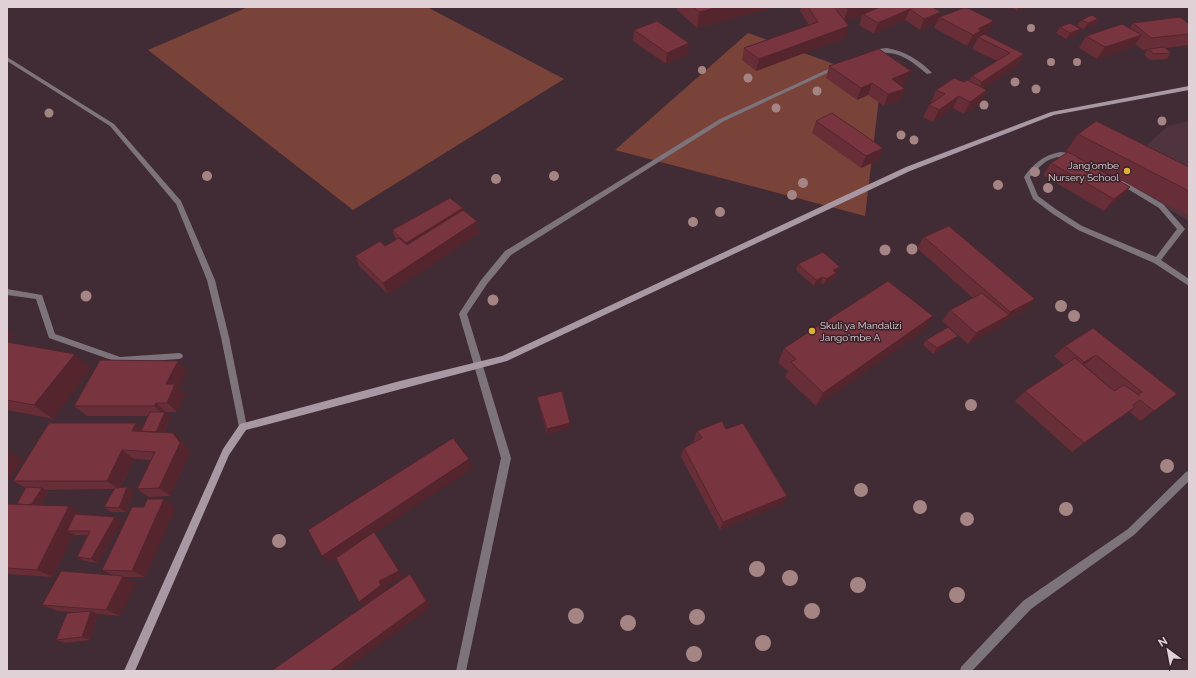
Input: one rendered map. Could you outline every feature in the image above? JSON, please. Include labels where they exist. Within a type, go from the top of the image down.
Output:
[{"type":"main road","points":[[129,671],[226,452],[242,427],[400,384],[504,359],[908,169],[1053,113],[1189,88]]},
{"type":"street","points":[[861,57],[875,51],[888,50],[910,57],[929,73]]},
{"type":"street","points":[[7,59],[112,125],[180,203],[212,280],[225,337],[242,427]]},
{"type":"street","points":[[461,671],[506,458],[495,429],[472,340],[463,314],[484,282],[508,253],[722,120],[846,63]]},
{"type":"street","points":[[1083,161],[1068,154],[1060,153],[1044,159],[1035,167],[1028,177],[1035,197],[1080,228],[1158,261],[1189,283]]},
{"type":"street","points":[[1115,180],[1161,206],[1181,229],[1158,261]]},
{"type":"street","points":[[7,292],[39,297],[52,336],[120,360],[179,356]]},
{"type":"street","points":[[965,671],[1027,606],[1131,532],[1189,476]]},
{"type":"shaded area","points":[[248,7],[427,7],[564,79],[353,210],[148,50]]},
{"type":"shaded area","points":[[748,33],[881,81],[865,216],[615,150]]},
{"type":"shaded area","points":[[1189,121],[1189,221],[1112,176],[1168,126]]},
{"type":"building","points":[[693,7],[719,7],[699,12]]},
{"type":"building","points":[[808,7],[834,7],[849,26],[759,59],[744,48],[818,22]]},
{"type":"building","points":[[880,7],[932,7],[941,12],[924,19],[910,9],[878,23],[863,14]]},
{"type":"building","points":[[964,8],[970,9],[994,21],[978,29],[981,31],[973,35],[939,17]]},
{"type":"building","points":[[1092,15],[1098,19],[1088,23],[1081,20]]},
{"type":"building","points":[[1180,17],[1189,24],[1189,34],[1151,38],[1133,23]]},
{"type":"building","points":[[657,21],[689,43],[667,53],[634,30]]},
{"type":"building","points":[[1070,23],[1081,29],[1070,33],[1060,27]]},
{"type":"building","points":[[1122,24],[1142,35],[1105,47],[1086,36]]},
{"type":"building","points":[[984,34],[1024,54],[982,82],[972,76],[1010,53],[978,37]]},
{"type":"building","points":[[1164,47],[1171,53],[1154,54],[1149,49]]},
{"type":"building","points":[[879,49],[911,71],[892,79],[905,89],[888,94],[872,83],[861,88],[829,66]]},
{"type":"building","points":[[954,78],[964,82],[967,80],[987,90],[970,102],[959,96],[939,110],[929,105],[945,94],[936,90]]},
{"type":"building","points":[[832,113],[883,148],[866,156],[816,121]]},
{"type":"building","points":[[1096,121],[1189,167],[1189,191],[1078,134]]},
{"type":"building","points":[[1068,152],[1130,187],[1114,199],[1051,163]]},
{"type":"building","points":[[450,198],[463,208],[406,243],[392,230]]},
{"type":"building","points":[[463,210],[477,221],[383,283],[355,256],[380,241],[385,246],[399,238],[407,245]]},
{"type":"building","points":[[949,226],[1035,299],[1010,312],[924,237]]},
{"type":"building","points":[[823,252],[840,267],[833,270],[836,273],[826,279],[823,277],[816,280],[798,264]]},
{"type":"building","points":[[888,281],[933,316],[823,393],[791,362],[796,359],[784,348]]},
{"type":"building","points":[[982,293],[1009,315],[976,333],[950,310]]},
{"type":"building","points":[[948,327],[958,336],[937,348],[926,340]]},
{"type":"building","points":[[1093,328],[1177,394],[1154,411],[1140,400],[1133,405],[1135,407],[1084,443],[1025,391],[1075,358],[1114,391],[1124,385],[1140,396],[1138,394],[1142,392],[1096,355],[1084,362],[1065,346]]},
{"type":"building","points":[[7,342],[75,354],[34,405],[7,400]]},
{"type":"building","points":[[100,360],[178,361],[166,384],[175,384],[167,403],[156,403],[154,406],[74,406]]},
{"type":"building","points":[[562,391],[570,423],[547,429],[537,397]]},
{"type":"building","points":[[150,412],[165,412],[156,432],[141,431]]},
{"type":"building","points":[[722,421],[726,429],[743,423],[787,496],[723,522],[684,448],[702,438],[697,431]]},
{"type":"building","points":[[49,423],[136,423],[132,431],[173,433],[180,443],[159,488],[137,489],[155,452],[122,450],[107,481],[13,481]]},
{"type":"building","points":[[453,438],[469,459],[322,556],[308,530]]},
{"type":"building","points":[[26,487],[42,488],[31,505],[17,504]]},
{"type":"building","points":[[127,487],[119,508],[104,507],[115,488]]},
{"type":"building","points":[[147,499],[164,499],[132,571],[102,570],[132,507],[144,507]]},
{"type":"building","points":[[7,504],[69,506],[37,570],[7,568]]},
{"type":"building","points":[[75,514],[115,517],[91,559],[77,557],[90,531],[67,531]]},
{"type":"building","points":[[374,532],[399,571],[379,581],[381,585],[359,602],[336,558]]},
{"type":"building","points":[[61,571],[123,576],[106,610],[42,605]]},
{"type":"building","points":[[410,574],[426,601],[330,671],[271,671]]},
{"type":"building","points":[[91,611],[82,637],[56,640],[67,613]]},
{"type":"place","name":"Jang'ombe Nursery School","points":[[1127,171]]},
{"type":"place","name":"Skuli ya Mandalizi Jango'mbe A","points":[[812,331]]}]
